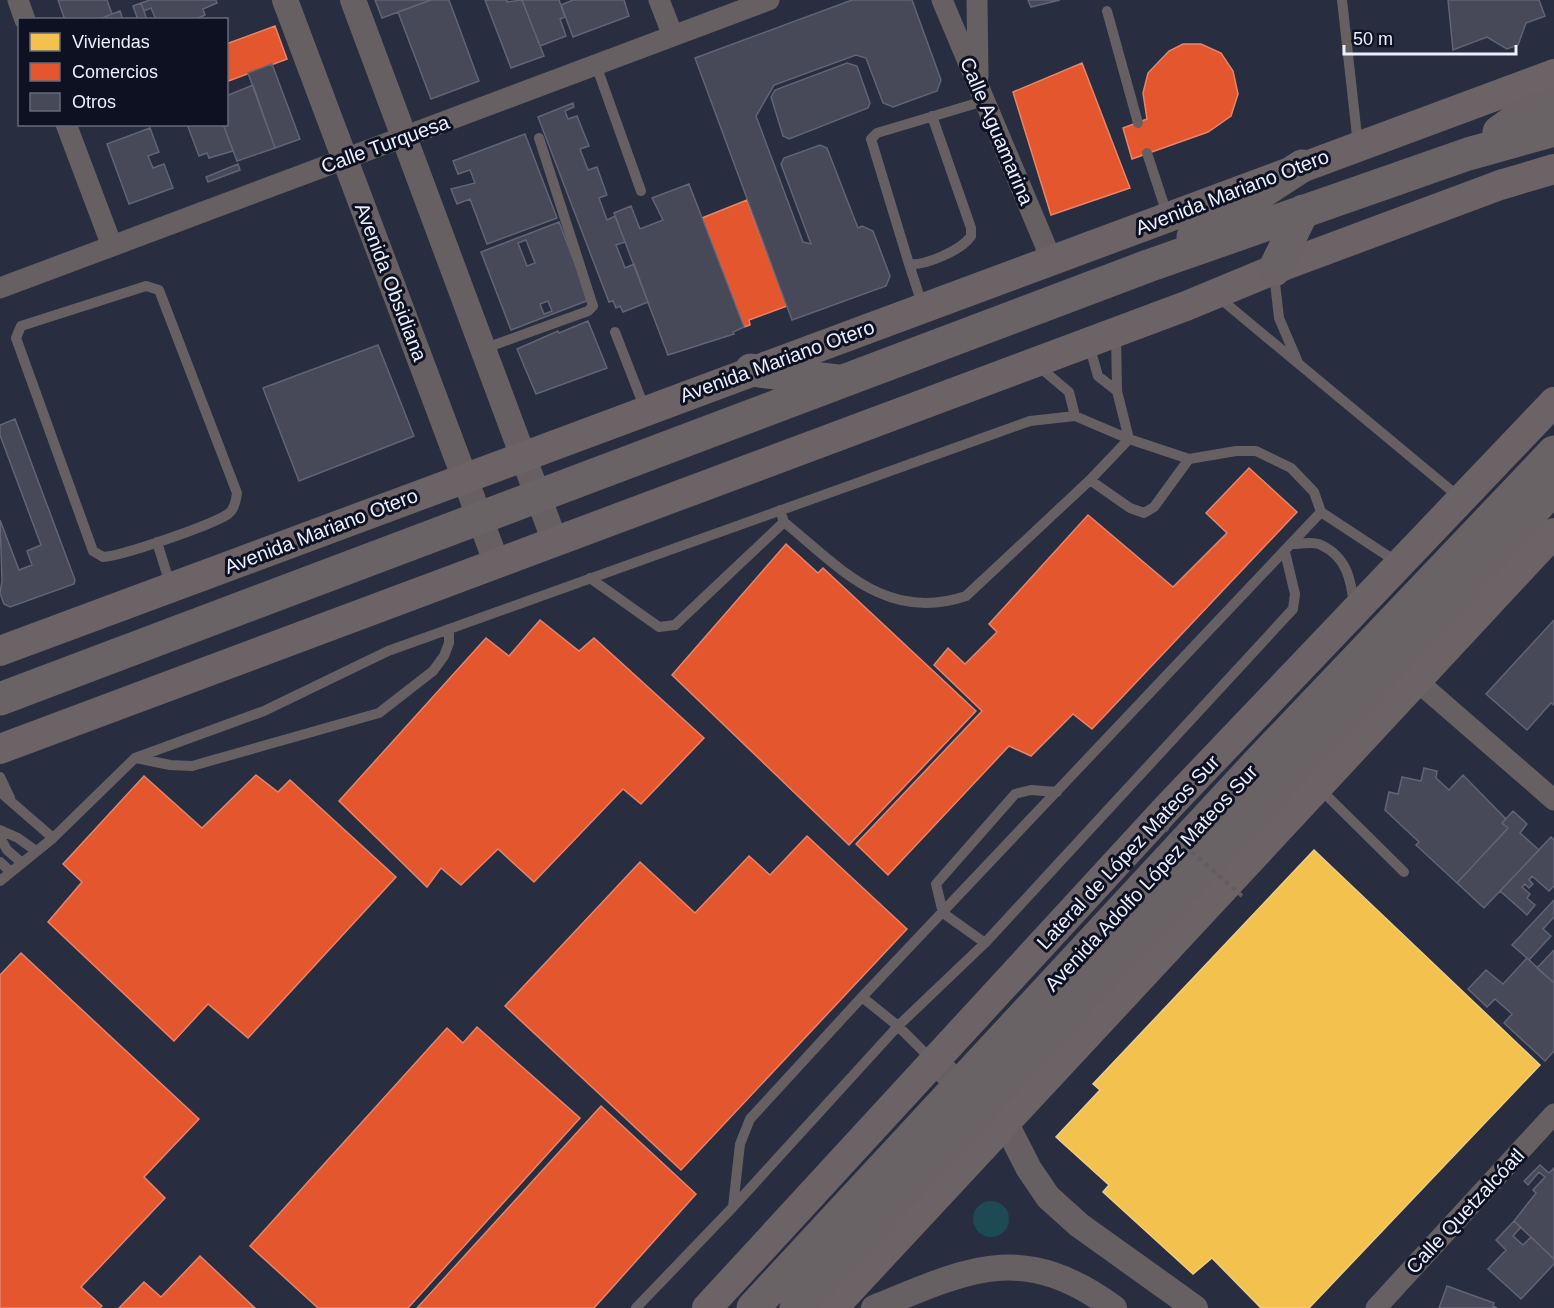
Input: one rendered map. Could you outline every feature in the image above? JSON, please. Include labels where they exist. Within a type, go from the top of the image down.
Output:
[{"type":"main road","name":"Avenida Mariano Otero","points":[[0,651],[522,455],[1554,74]]},
{"type":"main road","name":"Avenida Mariano Otero","points":[[1468,154],[1518,118],[1554,104]]},
{"type":"main road","name":"Avenida Mariano Otero","points":[[0,699],[1148,266],[1468,154],[1554,130]]},
{"type":"main road","points":[[1500,185],[1519,166],[1554,141]]},
{"type":"main road","points":[[1148,266],[1302,166]]},
{"type":"main road","points":[[0,749],[1088,343],[1500,185],[1554,169]]},
{"type":"main road","points":[[1274,270],[1303,211]]},
{"type":"main road","points":[[751,370],[843,382]]},
{"type":"main road","name":"Lateral de López Mateos Sur","points":[[706,1308],[1169,806],[1554,402]]},
{"type":"main road","name":"Avenida Adolfo López Mateos Sur","points":[[753,1308],[982,1105],[1258,764],[1554,453]]},
{"type":"main road","name":"Avenida Adolfo López Mateos Sur","points":[[796,1308],[1554,488]]},
{"type":"main road","points":[[833,1308],[982,1105],[1318,787],[1554,533]]},
{"type":"street","points":[[18,0],[25,18]]},
{"type":"street","name":"Avenida Obsidiana","points":[[285,0],[497,564]]},
{"type":"street","points":[[353,0],[555,542]]},
{"type":"street","points":[[659,0],[673,36]]},
{"type":"street","name":"Calle Turquesa","points":[[0,288],[769,0]]},
{"type":"street","name":"Calle Aguamarina","points":[[942,0],[1052,261]]},
{"type":"street","points":[[977,0],[981,94]]},
{"type":"street","points":[[67,126],[112,246]]},
{"type":"street","points":[[1417,681],[1554,800]]},
{"type":"street","points":[[934,1062],[982,1105],[1048,1197],[1079,1225],[1195,1308]]},
{"type":"street","name":"Calle Quetzalcóatl","points":[[1376,1308],[1554,1114]]},
{"type":"street","points":[[874,1308],[951,1276],[979,1269],[1005,1268],[1052,1273],[1089,1290],[1114,1308]]},
{"type":"lane","points":[[1342,0],[1358,145]]},
{"type":"lane","points":[[1107,11],[1138,123]]},
{"type":"lane","points":[[596,65],[641,190]]},
{"type":"lane","points":[[923,308],[871,139],[877,133],[932,116],[981,94]]},
{"type":"lane","points":[[909,264],[924,263],[937,258],[966,242],[971,236],[971,228],[932,116]]},
{"type":"lane","points":[[483,349],[588,311],[593,306],[539,138]]},
{"type":"lane","points":[[1147,153],[1168,217]]},
{"type":"lane","points":[[1274,270],[1279,318],[1298,363]]},
{"type":"lane","points":[[150,285],[159,290],[237,493],[229,514],[157,542],[108,557],[103,557],[93,551],[16,338],[21,326],[150,285]]},
{"type":"lane","points":[[1215,294],[1462,499]]},
{"type":"lane","points":[[615,332],[645,410]]},
{"type":"lane","points":[[1116,332],[1117,391],[1129,439]]},
{"type":"lane","points":[[1088,343],[1098,376],[1117,391]]},
{"type":"lane","points":[[1034,363],[1069,392],[1075,416]]},
{"type":"lane","points":[[0,881],[54,838],[135,758],[264,711],[388,651],[1030,421],[1075,416],[1129,439],[1189,459],[1236,451],[1256,451],[1275,458],[1291,468],[1314,492],[1321,512],[1400,564]]},
{"type":"lane","points":[[780,510],[784,522],[867,589],[918,604],[952,601],[966,596],[1090,480],[1129,439]]},
{"type":"lane","points":[[1090,480],[1130,508],[1144,513],[1155,507],[1189,459]]},
{"type":"lane","points":[[733,1207],[740,1144],[750,1119],[862,997],[1321,512]]},
{"type":"lane","points":[[590,578],[659,627],[667,628],[675,625],[784,522]]},
{"type":"lane","points":[[157,542],[171,588]]},
{"type":"lane","points":[[1289,548],[1320,544],[1337,556],[1351,576],[1355,611]]},
{"type":"lane","points":[[636,1308],[733,1207],[898,1026],[985,943],[1293,609],[1295,594],[1289,548]]},
{"type":"lane","points":[[135,758],[170,765],[192,765],[379,713],[433,671],[444,656],[449,643],[449,629]]},
{"type":"lane","points":[[0,777],[5,795],[54,838]]},
{"type":"lane","points":[[1318,787],[1404,872]]},
{"type":"lane","points":[[985,943],[943,913],[936,884],[1015,794],[1031,790],[1057,792]]},
{"type":"lane","points":[[0,830],[18,838],[36,851]]},
{"type":"lane","points":[[0,837],[7,850],[22,863]]},
{"type":"lane","points":[[0,862],[11,872]]},
{"type":"lane","points":[[862,997],[898,1026],[934,1062]]},
{"type":"path","points":[[1151,816],[1242,896]]},
{"type":"shaded area","points":[[991,1201],[1004,1206],[1009,1219],[1004,1232],[991,1237],[978,1232],[973,1219],[978,1206]]},
{"type":"building: Viviendas","points":[[1314,850],[1540,1065],[1309,1308],[1261,1308],[1212,1258],[1193,1274],[1103,1192],[1109,1185],[1056,1137],[1100,1090],[1093,1084]]},
{"type":"building: Comercios","points":[[275,26],[287,59],[228,81],[228,43]]},
{"type":"building: Comercios","points":[[1183,44],[1201,44],[1221,53],[1233,71],[1238,94],[1231,116],[1208,132],[1132,159],[1123,128],[1147,119],[1143,93],[1148,73],[1169,51]]},
{"type":"building: Comercios","points":[[1082,63],[1130,188],[1051,215],[1013,92]]},
{"type":"building: Comercios","points":[[747,200],[787,306],[749,320],[750,325],[744,327],[702,218]]},
{"type":"building: Comercios","points":[[1249,468],[1297,512],[1092,729],[1073,714],[1031,756],[1009,746],[888,875],[856,844],[982,711],[934,665],[948,648],[965,664],[997,632],[989,624],[1088,515],[1173,587],[1227,533],[1206,513]]},
{"type":"building: Comercios","points":[[786,544],[818,573],[823,568],[976,711],[849,845],[672,675]]},
{"type":"building: Comercios","points":[[540,620],[579,651],[594,638],[704,738],[641,804],[623,789],[534,882],[498,849],[461,885],[441,868],[427,887],[339,801],[486,638],[509,656]]},
{"type":"building: Comercios","points":[[256,775],[278,792],[290,780],[396,877],[248,1038],[208,1004],[174,1041],[48,922],[82,882],[63,864],[144,776],[202,828]]},
{"type":"building: Comercios","points":[[807,836],[907,929],[681,1170],[505,1006],[640,862],[695,913],[749,856],[770,875]]},
{"type":"building: Comercios","points":[[21,953],[199,1119],[144,1177],[165,1198],[81,1287],[102,1306],[100,1308],[0,1308],[0,975]]},
{"type":"building: Comercios","points":[[477,1027],[580,1118],[408,1308],[318,1308],[250,1246],[447,1028],[463,1043]]},
{"type":"building: Comercios","points":[[601,1106],[696,1194],[594,1308],[417,1308]]},
{"type":"building: Comercios","points":[[200,1256],[255,1308],[119,1308],[144,1282],[161,1297]]},
{"type":"building: Otros","points":[[58,0],[107,0],[112,14],[103,18],[64,18]]},
{"type":"building: Otros","points":[[150,0],[216,0],[217,3],[203,9],[205,15],[198,18],[155,18],[151,8],[144,11],[141,3]]},
{"type":"building: Otros","points":[[375,0],[431,0],[382,18]]},
{"type":"building: Otros","points":[[431,0],[449,0],[479,81],[431,99],[398,12]]},
{"type":"building: Otros","points":[[485,0],[507,0],[507,2],[522,0],[544,56],[511,68]]},
{"type":"building: Otros","points":[[522,0],[559,0],[565,17],[560,19],[566,36],[540,46]]},
{"type":"building: Otros","points":[[573,0],[624,0],[629,16],[573,37],[561,5]]},
{"type":"building: Otros","points":[[852,0],[912,0],[941,80],[937,91],[893,107],[883,103],[866,58],[856,55],[774,85],[756,116],[803,242],[811,244],[781,164],[784,158],[820,145],[827,148],[858,228],[862,226],[873,231],[890,276],[886,286],[792,320],[695,58]]},
{"type":"building: Otros","points":[[1028,0],[1060,0],[1031,7]]},
{"type":"building: Otros","points":[[1448,0],[1539,0],[1545,16],[1526,23],[1518,45],[1507,49],[1487,37],[1453,50]]},
{"type":"building: Otros","points":[[141,3],[146,18],[137,18],[133,6]]},
{"type":"building: Otros","points":[[120,11],[122,18],[103,18]]},
{"type":"building: Otros","points":[[847,63],[857,66],[870,103],[868,108],[789,139],[783,136],[771,97],[775,90]]},
{"type":"building: Otros","points":[[272,64],[300,139],[275,148],[248,73]]},
{"type":"building: Otros","points":[[253,85],[275,148],[237,161],[224,126],[228,126],[228,95]]},
{"type":"building: Otros","points":[[573,103],[574,107],[565,111],[568,119],[577,116],[589,146],[580,149],[588,170],[597,167],[607,195],[599,198],[607,220],[615,216],[625,242],[616,245],[625,268],[634,264],[648,302],[623,312],[620,306],[616,308],[613,301],[609,302],[538,117]]},
{"type":"building: Otros","points":[[188,126],[224,126],[233,151],[209,158],[207,153],[199,156]]},
{"type":"building: Otros","points":[[150,128],[159,152],[148,156],[153,168],[164,164],[173,188],[129,204],[107,144]]},
{"type":"building: Otros","points":[[525,134],[557,218],[487,244],[470,199],[457,204],[451,189],[475,183],[470,170],[458,174],[453,161]]},
{"type":"building: Otros","points":[[238,164],[240,170],[208,182],[206,177]]},
{"type":"building: Otros","points":[[689,184],[744,327],[733,332],[734,334],[668,355],[614,213],[631,206],[640,229],[663,220],[652,198]]},
{"type":"building: Otros","points":[[559,222],[589,300],[511,330],[481,252]],"holes":[[[526,240],[535,263],[527,266],[518,243]],[[548,301],[552,311],[544,314],[540,304]]]},
{"type":"building: Otros","points":[[588,321],[607,368],[536,394],[517,349]]},
{"type":"building: Otros","points":[[378,345],[414,436],[299,481],[263,388]]},
{"type":"building: Otros","points":[[15,419],[75,580],[74,584],[10,607],[4,604],[0,593],[2,581],[0,520],[19,570],[32,565],[27,551],[41,545],[0,435],[0,425]]},
{"type":"building: Otros","points":[[1554,620],[1554,705],[1551,703],[1527,730],[1486,694]]},
{"type":"building: Otros","points":[[1424,768],[1437,771],[1436,778],[1449,790],[1463,775],[1506,819],[1502,823],[1508,828],[1457,883],[1416,845],[1419,842],[1385,810],[1389,792],[1398,794],[1402,777],[1421,781]]},
{"type":"building: Otros","points":[[1513,811],[1527,824],[1520,833],[1539,850],[1484,908],[1457,883],[1508,828],[1502,823]]},
{"type":"building: Otros","points":[[1551,837],[1554,840],[1554,886],[1549,891],[1532,876],[1529,880],[1533,884],[1529,888],[1525,884],[1522,887],[1530,894],[1527,898],[1535,905],[1527,915],[1500,891]]},
{"type":"building: Otros","points":[[1554,900],[1554,917],[1543,929],[1551,936],[1529,960],[1512,945]]},
{"type":"building: Otros","points":[[1554,950],[1554,983],[1537,968]]},
{"type":"building: Otros","points":[[1527,958],[1554,983],[1554,1051],[1545,1061],[1504,1023],[1512,1014],[1495,999],[1487,1007],[1468,989],[1486,970],[1503,984]]},
{"type":"building: Otros","points":[[1540,1165],[1549,1173],[1554,1168],[1554,1259],[1514,1221],[1536,1193],[1533,1190],[1545,1177],[1539,1172],[1528,1185],[1524,1181]]},
{"type":"building: Otros","points":[[1514,1221],[1521,1227],[1513,1236],[1523,1245],[1531,1237],[1554,1259],[1554,1264],[1521,1299],[1488,1269],[1506,1250],[1496,1240]]},
{"type":"building: Otros","points":[[1447,1286],[1494,1303],[1493,1306],[1497,1308],[1439,1308]]}]
